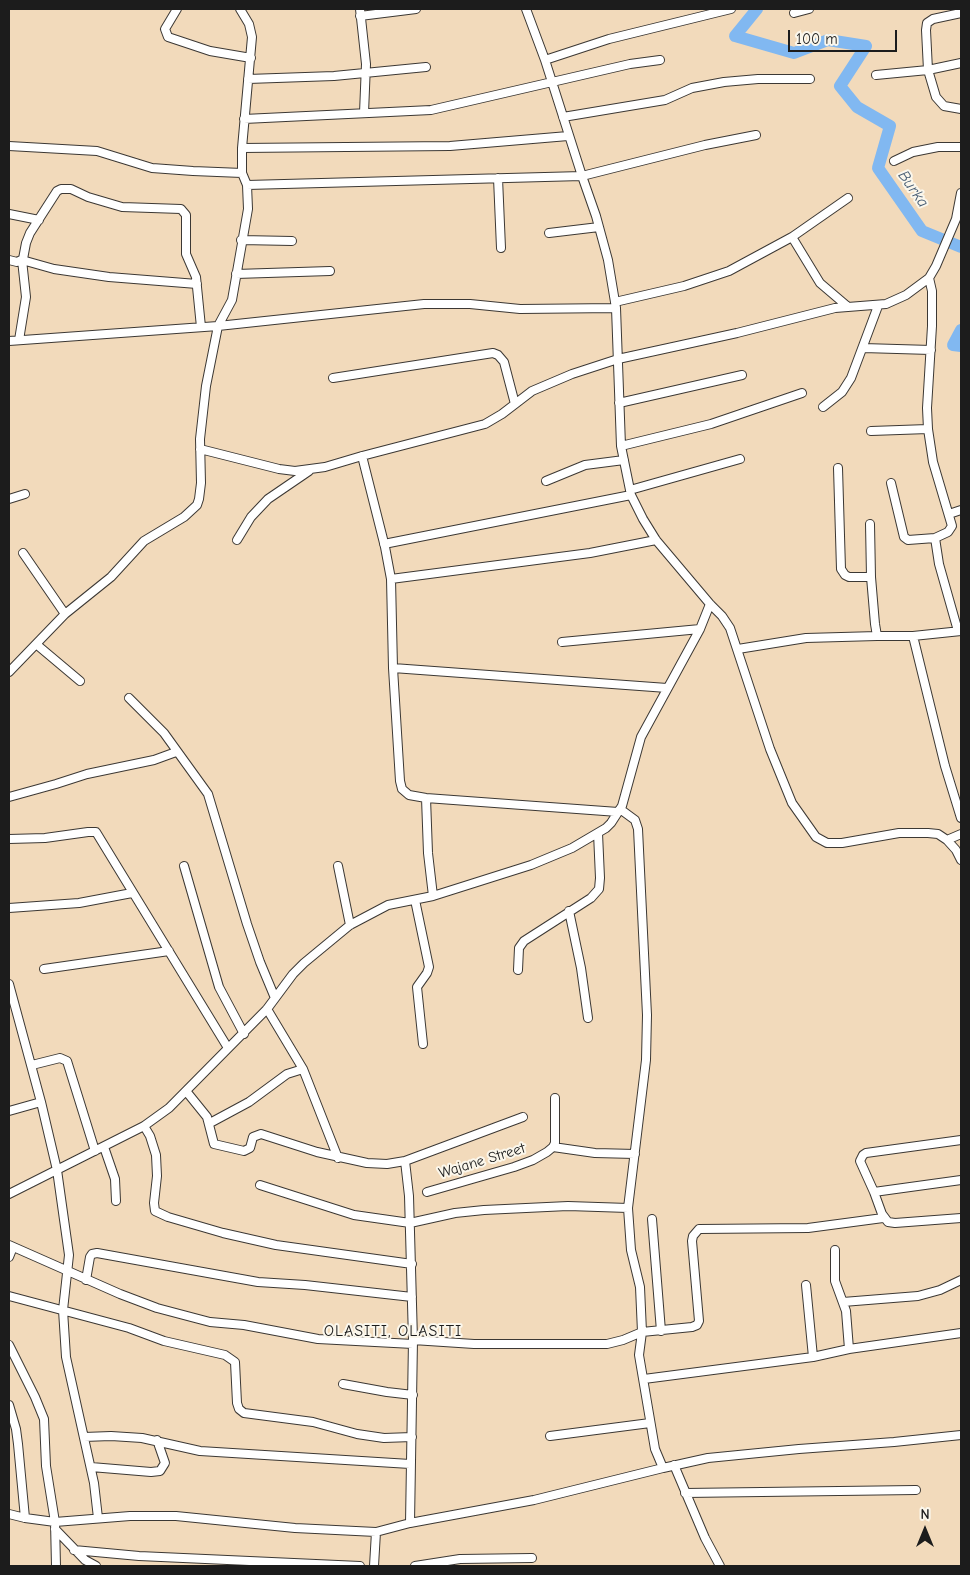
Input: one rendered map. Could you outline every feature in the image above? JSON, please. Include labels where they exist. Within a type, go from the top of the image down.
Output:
[{"type":"street","points":[[177,9],[165,29],[168,37],[210,51],[251,58]]},
{"type":"street","points":[[9,672],[65,614],[111,577],[144,541],[184,517],[197,505],[201,493],[201,422],[206,386],[218,326],[232,300],[241,240],[248,209],[247,185],[242,173],[242,148],[252,32],[240,9]]},
{"type":"street","points":[[364,113],[366,74],[360,12],[416,9]]},
{"type":"street","points":[[526,9],[545,60],[608,260],[616,305],[622,446],[631,493],[643,519],[656,540],[722,616],[730,628],[770,749],[792,803],[816,837],[827,843],[842,843],[899,833],[938,834],[956,850],[961,860]]},
{"type":"street","points":[[545,60],[610,40],[731,9]]},
{"type":"street","points":[[794,13],[809,9]]},
{"type":"street","points":[[961,13],[933,19],[927,23],[928,70],[936,97],[944,106],[961,109]]},
{"type":"street","points":[[244,119],[431,110],[630,64],[660,60]]},
{"type":"street","points":[[876,75],[928,70],[961,63]]},
{"type":"street","points":[[248,79],[366,74],[426,67]]},
{"type":"street","points":[[563,117],[665,100],[692,88],[724,82],[758,79],[810,79]]},
{"type":"street","points":[[247,185],[582,176],[723,140],[756,135]]},
{"type":"street","points":[[242,148],[450,146],[568,136]]},
{"type":"street","points":[[9,146],[97,150],[152,168],[242,173]]},
{"type":"street","points":[[894,161],[913,152],[938,147],[961,147]]},
{"type":"street","points":[[498,178],[500,248]]},
{"type":"street","points":[[19,340],[26,297],[22,260],[27,239],[57,191],[66,188],[122,207],[181,210],[186,215],[187,259],[194,272],[197,284],[201,327]]},
{"type":"street","points":[[891,484],[904,538],[908,540],[935,538],[951,530],[949,514],[933,462],[928,429],[927,408],[932,314],[929,278],[946,240],[958,219],[961,193]]},
{"type":"street","points":[[9,341],[218,326],[424,304],[470,304],[520,309],[616,305],[729,271],[792,237],[848,198]]},
{"type":"street","points":[[9,214],[39,220]]},
{"type":"street","points":[[549,233],[599,227]]},
{"type":"street","points":[[792,237],[820,283],[847,306]]},
{"type":"street","points":[[241,240],[292,241]]},
{"type":"street","points":[[9,260],[17,262],[22,260],[54,269],[109,277],[197,284]]},
{"type":"street","points":[[236,274],[330,272]]},
{"type":"street","points":[[200,448],[265,466],[295,470],[311,470],[325,467],[475,427],[494,420],[532,391],[572,374],[618,359],[737,333],[824,310],[847,306],[878,306],[906,295],[929,278]]},
{"type":"street","points":[[823,407],[836,398],[857,368],[878,306]]},
{"type":"street","points":[[863,348],[931,350]]},
{"type":"street","points":[[333,378],[493,353],[498,355],[504,362],[515,404]]},
{"type":"street","points":[[619,403],[742,375]]},
{"type":"street","points":[[622,446],[712,424],[802,393]]},
{"type":"street","points":[[871,432],[928,429]]},
{"type":"street","points":[[362,456],[391,579],[393,668],[401,786],[405,792],[409,795],[426,798],[619,811],[635,820],[638,829],[647,1015],[646,1060],[628,1208],[631,1250],[640,1287],[642,1332],[639,1348],[650,1424],[655,1449],[663,1468]]},
{"type":"street","points":[[384,544],[631,493],[740,458]]},
{"type":"street","points":[[546,481],[585,465],[624,460]]},
{"type":"street","points":[[838,468],[841,569],[849,577],[871,578]]},
{"type":"street","points":[[236,540],[251,517],[268,499],[311,470]]},
{"type":"street","points":[[9,499],[25,494]]},
{"type":"street","points":[[949,514],[961,510]]},
{"type":"street","points":[[870,524],[871,578],[877,636]]},
{"type":"street","points":[[738,649],[806,638],[913,636],[960,631],[939,564],[935,538]]},
{"type":"street","points":[[391,579],[590,553],[656,540]]},
{"type":"street","points":[[23,553],[65,614]]},
{"type":"street","points":[[9,1194],[144,1126],[170,1108],[268,1010],[275,998],[304,963],[350,925],[377,909],[388,905],[433,896],[531,865],[572,848],[598,833],[611,822],[619,811],[641,737],[700,629],[710,604]]},
{"type":"street","points":[[562,642],[700,629]]},
{"type":"street","points":[[913,636],[945,766],[961,818]]},
{"type":"street","points":[[36,644],[80,681]]},
{"type":"street","points":[[393,668],[667,688]]},
{"type":"street","points":[[129,698],[164,733],[208,794],[247,924],[275,998]]},
{"type":"street","points":[[9,797],[98,770],[141,763],[176,752]]},
{"type":"street","points":[[426,798],[428,853],[433,896]]},
{"type":"street","points":[[9,839],[45,838],[96,832],[228,1048]]},
{"type":"street","points":[[518,970],[518,952],[521,944],[591,898],[599,889],[598,833]]},
{"type":"street","points":[[947,840],[961,834]]},
{"type":"street","points":[[184,866],[219,987],[244,1034]]},
{"type":"street","points":[[338,866],[350,925]]},
{"type":"street","points":[[9,908],[79,903],[132,893]]},
{"type":"street","points":[[414,900],[428,967],[427,973],[417,987],[422,1044]]},
{"type":"street","points":[[569,911],[581,968],[588,1018]]},
{"type":"street","points":[[44,969],[169,951]]},
{"type":"street","points":[[9,984],[32,1065],[57,1170],[69,1255],[64,1310],[66,1357],[90,1467],[98,1518]]},
{"type":"street","points":[[268,1010],[303,1069],[338,1158]]},
{"type":"street","points":[[32,1065],[60,1058],[67,1061],[95,1151]]},
{"type":"street","points":[[210,1123],[249,1102],[283,1076],[303,1069]]},
{"type":"street","points":[[186,1091],[210,1123],[212,1142],[214,1144],[247,1151],[250,1148],[253,1137],[261,1134],[338,1158],[367,1163],[387,1164],[405,1161],[523,1118]]},
{"type":"street","points":[[555,1098],[555,1137],[553,1147],[635,1154]]},
{"type":"street","points":[[9,1111],[41,1102]]},
{"type":"street","points":[[144,1126],[156,1155],[155,1211],[168,1217],[223,1233],[276,1245],[412,1264]]},
{"type":"street","points":[[961,1140],[863,1155],[860,1162],[874,1192],[883,1218],[888,1222],[961,1218]]},
{"type":"street","points":[[104,1146],[115,1178],[116,1201]]},
{"type":"street","name":"Wajane Street","points":[[427,1192],[514,1167],[533,1160],[553,1147]]},
{"type":"street","points":[[405,1161],[410,1196],[414,1342],[410,1523]]},
{"type":"street","points":[[874,1192],[961,1180]]},
{"type":"street","points":[[260,1185],[354,1215],[410,1223],[455,1213],[484,1210],[568,1206],[628,1208]]},
{"type":"street","points":[[9,1257],[11,1246],[86,1280],[157,1308],[210,1322],[244,1325],[318,1338],[474,1344],[607,1344],[642,1332],[692,1327],[697,1324],[699,1321],[692,1241],[693,1236],[699,1229],[808,1228],[883,1218]]},
{"type":"street","points":[[652,1219],[661,1331]]},
{"type":"street","points":[[835,1250],[835,1282],[847,1316],[849,1349]]},
{"type":"street","points":[[86,1280],[90,1257],[92,1254],[97,1253],[258,1282],[412,1297]]},
{"type":"street","points":[[843,1302],[918,1296],[940,1290],[961,1280]]},
{"type":"street","points":[[806,1285],[814,1357]]},
{"type":"street","points":[[9,1296],[129,1328],[164,1341],[225,1355],[235,1362],[237,1403],[239,1409],[244,1413],[313,1422],[357,1434],[384,1438],[412,1437]]},
{"type":"street","points":[[644,1378],[814,1357],[849,1349],[961,1333]]},
{"type":"street","points":[[9,1345],[42,1412],[46,1466],[55,1526],[56,1566]]},
{"type":"street","points":[[342,1384],[413,1395]]},
{"type":"street","points":[[9,1405],[16,1429],[25,1518]]},
{"type":"street","points":[[550,1436],[650,1424]]},
{"type":"street","points":[[9,1514],[55,1526],[98,1518],[176,1516],[295,1528],[376,1532],[410,1523],[534,1500],[708,1458],[961,1435]]},
{"type":"street","points":[[84,1437],[124,1437],[157,1440],[200,1451],[410,1464]]},
{"type":"street","points":[[90,1467],[150,1472],[160,1471],[165,1464],[157,1440]]},
{"type":"street","points":[[674,1465],[705,1538],[720,1566]]},
{"type":"street","points":[[685,1493],[916,1490]]},
{"type":"street","points":[[55,1526],[74,1550],[96,1566]]},
{"type":"street","points":[[374,1566],[376,1532]]},
{"type":"street","points":[[74,1550],[131,1555],[360,1566]]},
{"type":"street","points":[[415,1566],[460,1559],[532,1558]]},
{"type":"waterway","name":"Burka","points":[[757,9],[735,36],[794,53],[828,40],[866,46],[840,86],[857,107],[890,126],[878,168],[922,231],[961,247]]},
{"type":"waterway","name":"Burka","points":[[961,330],[953,345],[961,346]]},
{"type":"district","name":"OLASITI, OLASITI","points":[[393,1331]]}]
